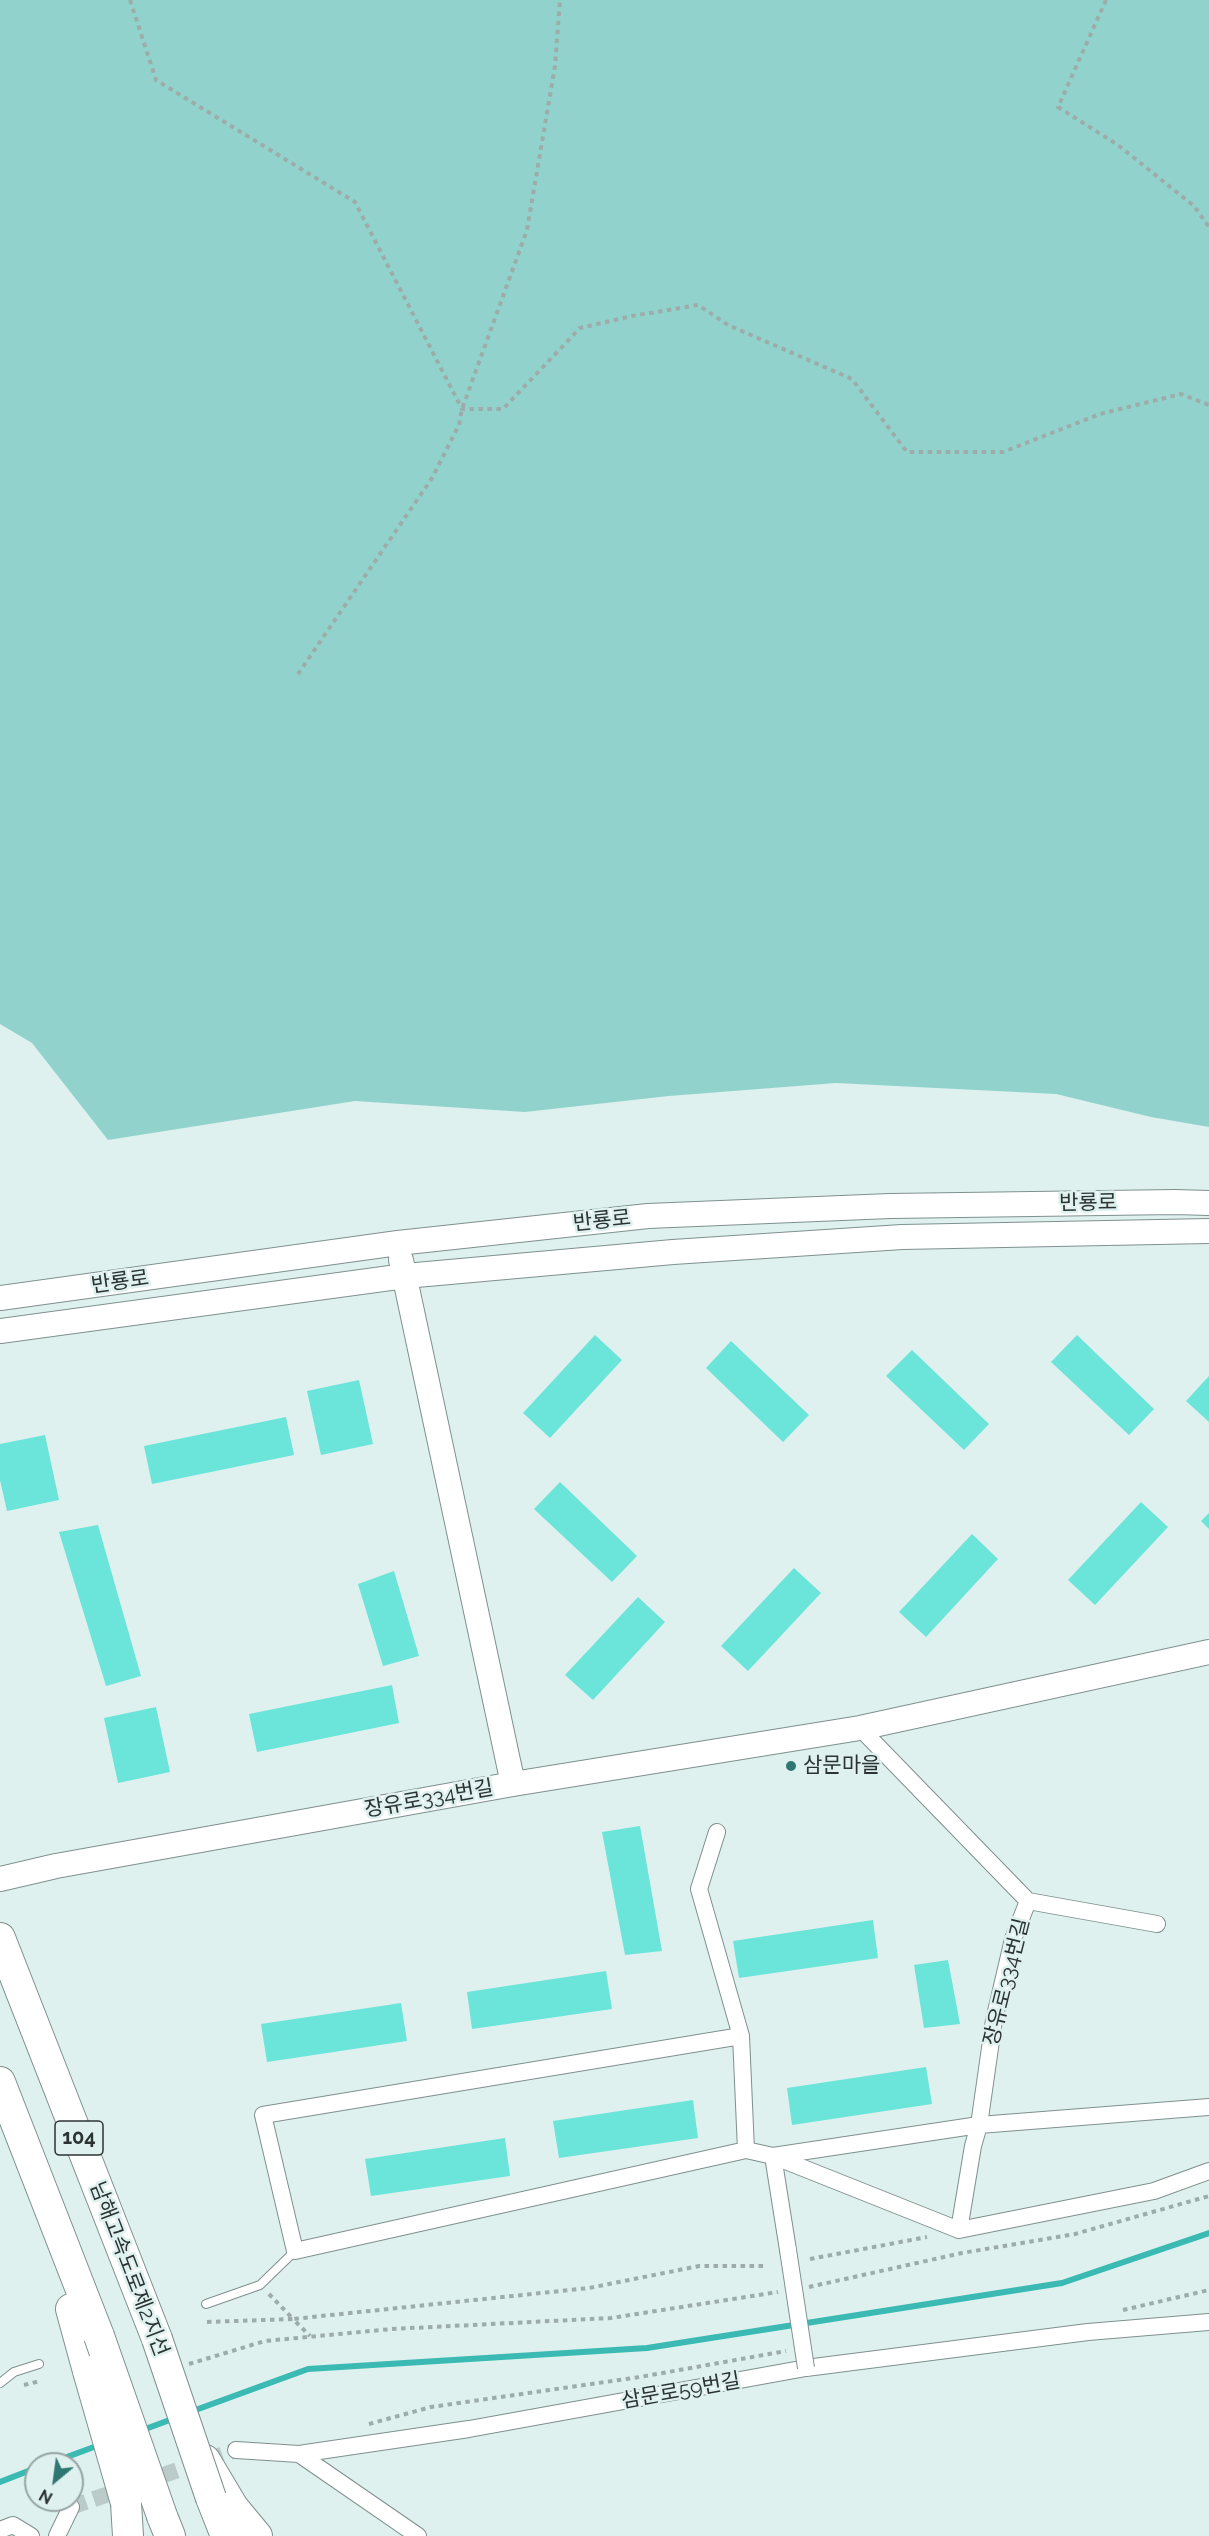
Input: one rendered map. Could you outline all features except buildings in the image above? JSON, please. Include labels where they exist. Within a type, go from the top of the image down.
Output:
[{"type":"highway","name":"남해고속도로제2지선","points":[[0,1938],[157,2339],[226,2536]]},
{"type":"highway","name":"104","points":[[0,2082],[99,2336],[166,2526]]},
{"type":"highway","points":[[36,2175],[88,2371],[126,2502],[128,2536]]},
{"type":"highway","points":[[189,2433],[233,2507],[257,2536]]},
{"type":"street","name":"반룡로","points":[[0,1298],[398,1243],[648,1216],[890,1206],[1209,1203]]},
{"type":"street","name":"반룡로","points":[[0,1331],[405,1276],[673,1252],[891,1238],[1209,1231]]},
{"type":"street","points":[[398,1243],[513,1784]]},
{"type":"street","name":"장유로334번길","points":[[0,1879],[56,1866],[513,1784],[860,1728],[1209,1652]]},
{"type":"street","name":"장유로334번길","points":[[860,1728],[1028,1901],[1013,1940],[994,2020],[979,2125],[973,2146],[959,2230]]},
{"type":"street","points":[[717,1832],[699,1888],[741,2036],[746,2151]]},
{"type":"street","points":[[1028,1901],[1157,1924]]},
{"type":"street","points":[[741,2036],[263,2115],[295,2251],[746,2151],[773,2156],[959,2230],[1154,2191],[1209,2170]]},
{"type":"street","points":[[773,2156],[979,2125],[1209,2107]]},
{"type":"street","points":[[773,2156],[806,2368]]},
{"type":"street","name":"삼문로59번길","points":[[236,2450],[299,2454],[469,2429],[806,2368],[1088,2332],[1209,2322]]},
{"type":"street","points":[[299,2454],[418,2536]]},
{"type":"street","points":[[57,2536],[68,2512]]},
{"type":"street","points":[[0,2530],[13,2525],[31,2536]]},
{"type":"lane","points":[[206,2304],[260,2285],[295,2251]]},
{"type":"lane","points":[[0,2383],[14,2372],[39,2364]]},
{"type":"path","points":[[130,0],[156,80],[355,202],[462,409]]},
{"type":"path","points":[[297,674],[432,478],[459,425],[462,409],[527,230],[555,66],[560,0]]},
{"type":"path","points":[[1106,0],[1058,107],[1118,145],[1194,206],[1209,227]]},
{"type":"path","points":[[462,409],[503,409],[580,328],[632,316],[698,305],[728,325],[852,379],[907,452],[1003,452],[1100,414],[1181,394],[1209,405]]},
{"type":"path","points":[[800,2288],[962,2253],[1076,2234],[1209,2196]]},
{"type":"path","points":[[810,2259],[959,2230]]},
{"type":"path","points":[[207,2322],[293,2319],[589,2288],[699,2266],[765,2265]]},
{"type":"path","points":[[260,2285],[310,2336]]},
{"type":"path","points":[[186,2365],[266,2341],[392,2329],[611,2318],[779,2292]]},
{"type":"shaded area","points":[[0,0],[1209,0],[1209,1127],[1151,1117],[1056,1094],[836,1083],[669,1096],[525,1112],[355,1101],[108,1140],[32,1043],[0,1024]]},
{"type":"waterway","points":[[190,2412],[308,2369],[647,2348],[1062,2283],[1209,2233]]},
{"type":"waterway","points":[[140,2431],[175,2418]]},
{"type":"waterway","points":[[80,2452],[102,2444]]},
{"type":"waterway","points":[[0,2482],[24,2473]]},
{"type":"tunnel","points":[[84,2503],[236,2450]]},
{"type":"place","name":"삼문마을","points":[[791,1766]]}]
